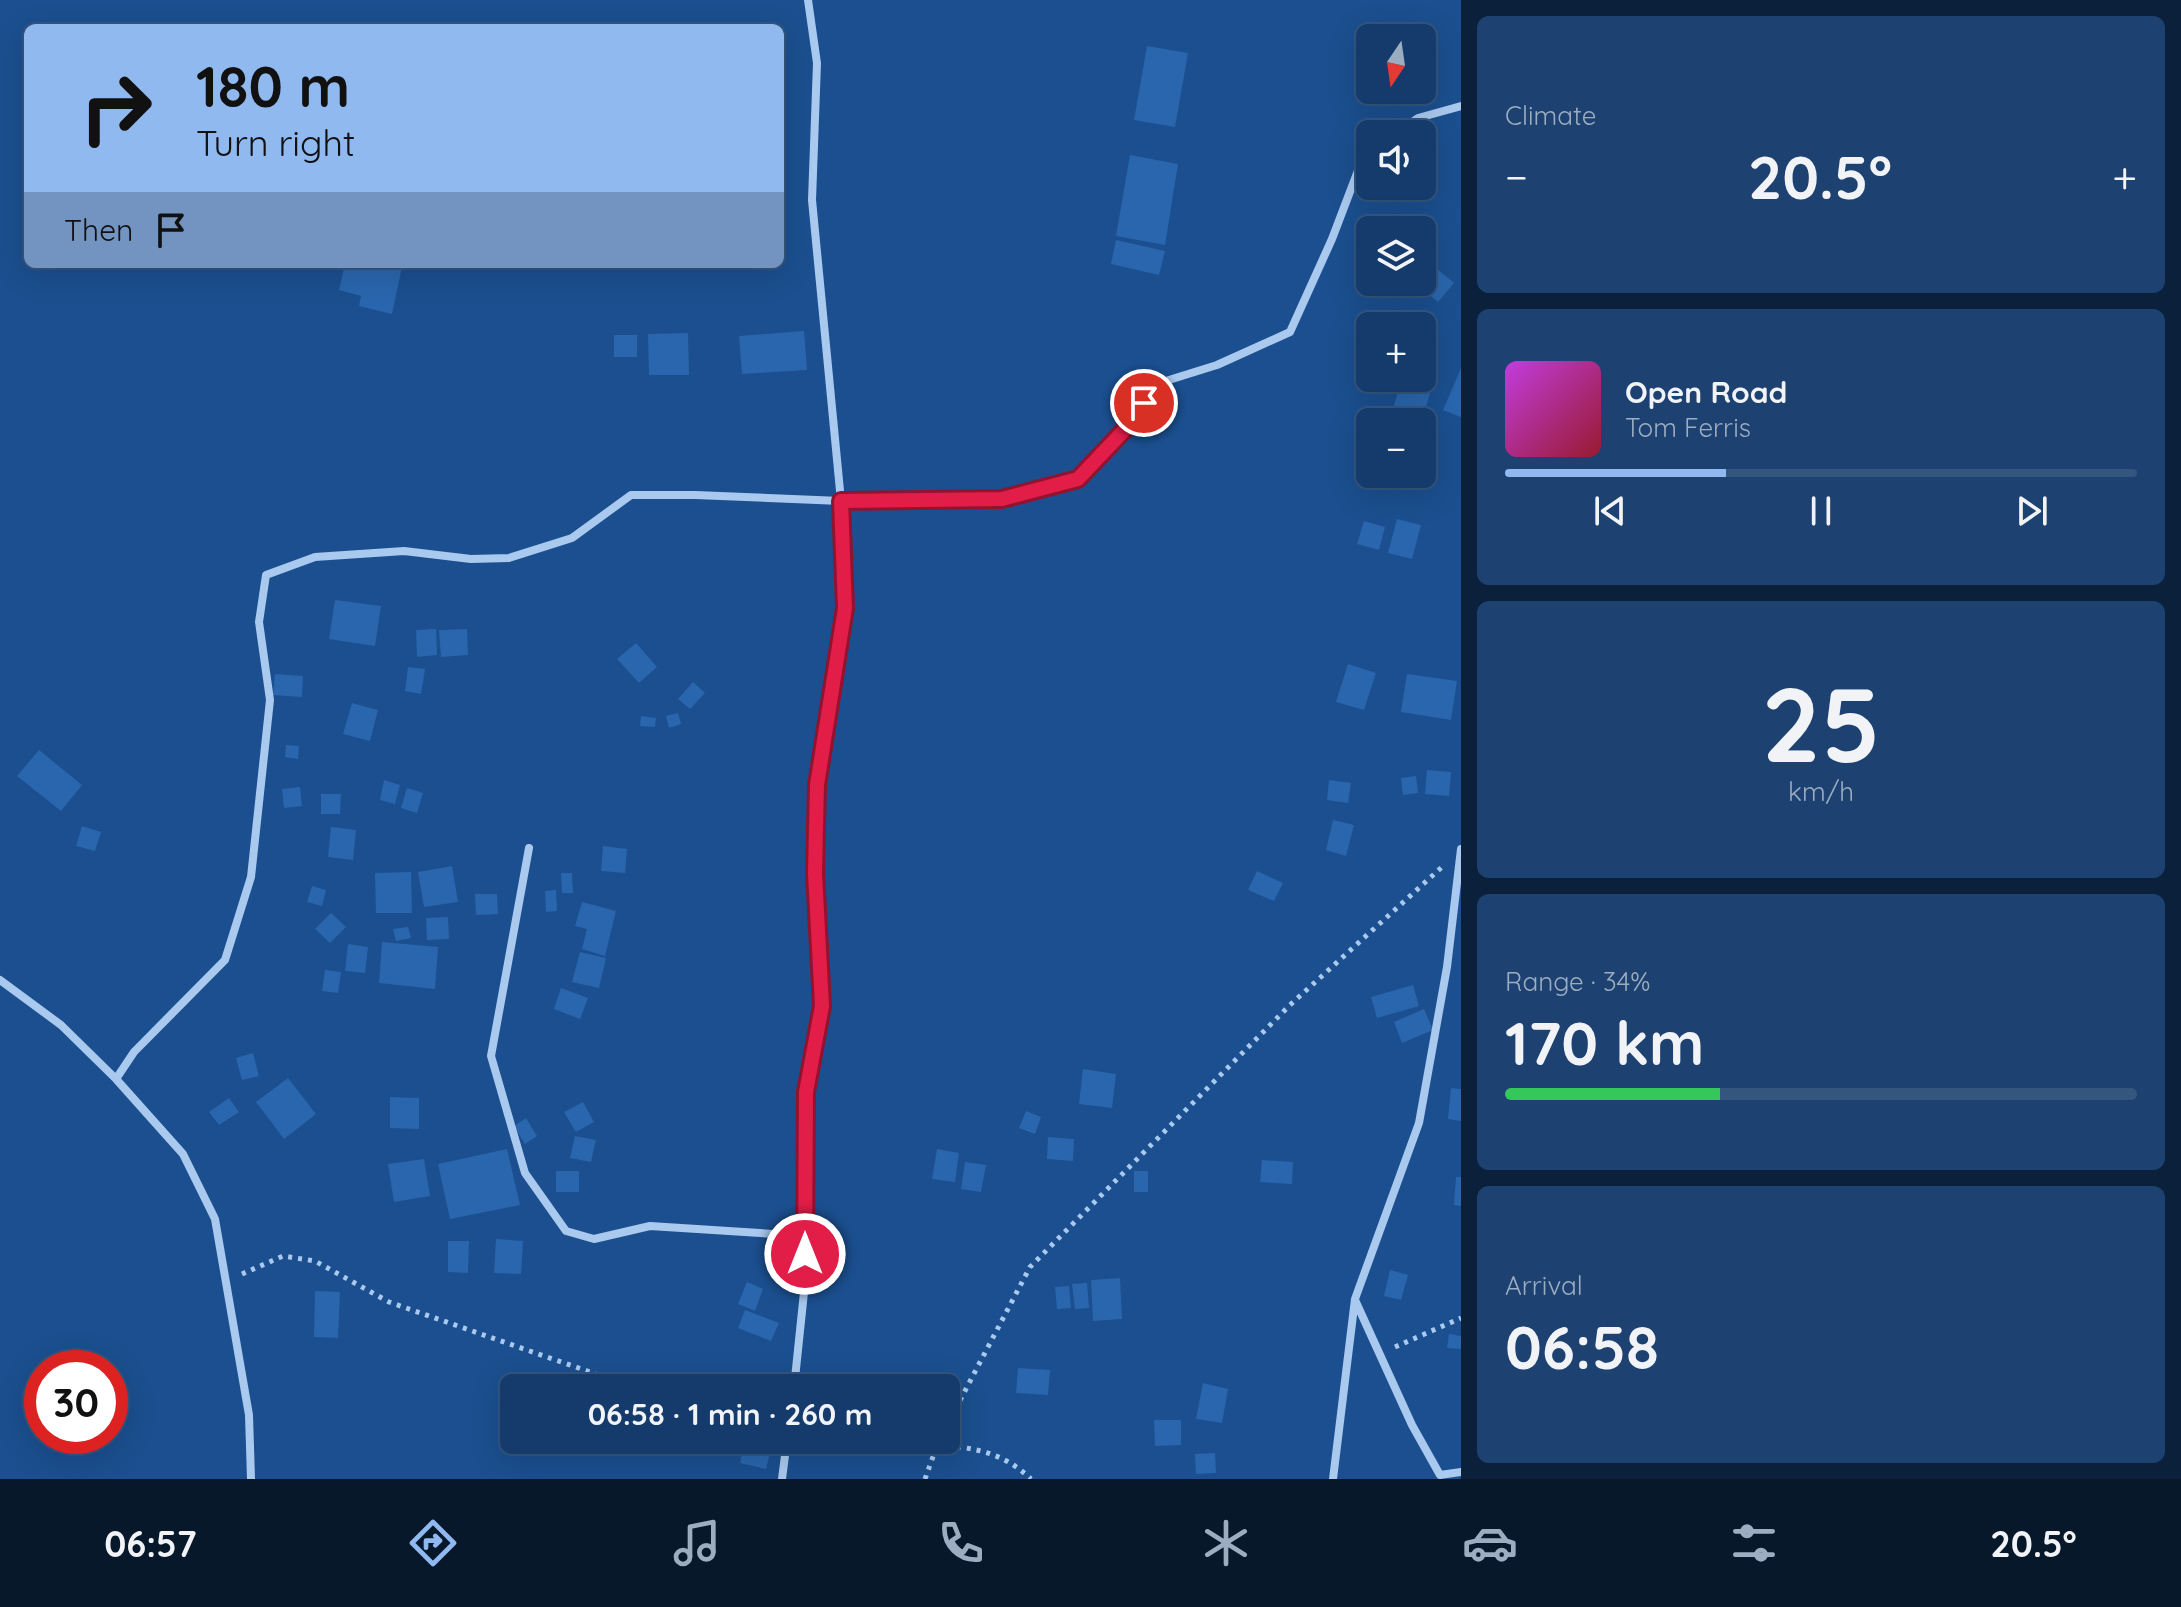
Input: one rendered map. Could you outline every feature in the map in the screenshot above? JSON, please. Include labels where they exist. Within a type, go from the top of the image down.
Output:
[{"type":"street","points":[[795,1374],[806,1273],[806,1092],[822,1006],[815,873],[817,785],[845,608],[841,501],[812,200],[817,63],[808,0]]},
{"type":"street","points":[[1415,120],[1461,106]]},
{"type":"street","points":[[116,1079],[134,1052],[225,960],[251,877],[270,700],[259,622],[266,575],[315,557],[404,551],[471,559],[509,558],[572,538],[631,495],[841,501],[1002,499],[1078,479],[1131,423],[1156,384],[1217,365],[1290,332],[1332,239],[1356,176]]},
{"type":"street","points":[[529,848],[491,1056],[525,1173],[541,1196],[566,1231],[594,1239],[650,1226],[805,1236]]},
{"type":"street","points":[[1333,1479],[1355,1299],[1419,1123],[1447,967],[1461,850]]},
{"type":"street","points":[[0,980],[61,1025],[116,1079],[183,1154],[215,1219],[249,1415],[251,1479]]},
{"type":"street","points":[[1355,1299],[1412,1425],[1441,1477],[1461,1472]]},
{"type":"street","points":[[782,1479],[785,1454]]},
{"type":"path","points":[[960,1400],[1030,1267],[1290,1005],[1461,850]]},
{"type":"path","points":[[226,1281],[283,1256],[315,1261],[389,1302],[596,1374]]},
{"type":"path","points":[[1380,1354],[1461,1318]]},
{"type":"path","points":[[960,1445],[984,1449],[1015,1463],[1031,1479]]},
{"type":"path","points":[[925,1479],[934,1454]]},
{"type":"building","points":[[1147,46],[1188,53],[1175,127],[1134,120]]},
{"type":"building","points":[[1130,155],[1178,164],[1165,245],[1116,236]]},
{"type":"building","points":[[1116,240],[1165,251],[1159,275],[1111,264]]},
{"type":"building","points":[[344,268],[402,268],[392,314],[359,306],[361,296],[339,290]]},
{"type":"building","points":[[1436,270],[1454,283],[1438,302],[1431,296],[1436,296]]},
{"type":"building","points":[[804,331],[807,370],[742,374],[739,336]]},
{"type":"building","points":[[688,333],[689,375],[649,375],[648,334]]},
{"type":"building","points":[[614,335],[637,335],[637,357],[614,357]]},
{"type":"building","points":[[1461,368],[1461,417],[1443,410]]},
{"type":"building","points":[[1398,392],[1430,393],[1426,408],[1394,406]]},
{"type":"building","points":[[1397,519],[1421,525],[1412,559],[1388,553]]},
{"type":"building","points":[[1364,521],[1385,527],[1379,550],[1357,544]]},
{"type":"building","points":[[335,600],[381,606],[375,646],[329,639]]},
{"type":"building","points":[[436,629],[437,655],[417,657],[416,630]]},
{"type":"building","points":[[467,629],[468,655],[441,657],[439,630]]},
{"type":"building","points":[[636,643],[657,667],[639,683],[617,659]]},
{"type":"building","points":[[1348,664],[1376,673],[1364,710],[1336,702]]},
{"type":"building","points":[[408,667],[425,669],[421,694],[405,691]]},
{"type":"building","points":[[275,674],[303,676],[302,697],[273,695]]},
{"type":"building","points":[[1407,674],[1457,681],[1451,720],[1401,712]]},
{"type":"building","points":[[693,682],[705,693],[690,709],[678,699]]},
{"type":"building","points":[[352,703],[378,710],[370,741],[343,734]]},
{"type":"building","points":[[678,713],[681,724],[669,728],[666,716]]},
{"type":"building","points":[[641,716],[656,718],[655,727],[640,726]]},
{"type":"building","points":[[286,745],[299,746],[298,759],[285,757]]},
{"type":"building","points":[[39,750],[82,785],[61,811],[17,776]]},
{"type":"building","points":[[1427,770],[1451,772],[1449,796],[1425,794]]},
{"type":"building","points":[[1416,776],[1418,793],[1403,795],[1401,778]]},
{"type":"building","points":[[384,780],[400,785],[395,804],[380,800]]},
{"type":"building","points":[[1329,780],[1351,783],[1348,803],[1327,800]]},
{"type":"building","points":[[300,787],[302,806],[284,808],[282,789]]},
{"type":"building","points":[[407,788],[423,793],[417,813],[401,808]]},
{"type":"building","points":[[321,794],[341,794],[340,814],[321,814]]},
{"type":"building","points":[[1333,820],[1354,825],[1346,856],[1326,850]]},
{"type":"building","points":[[82,826],[101,832],[95,851],[76,846]]},
{"type":"building","points":[[331,827],[356,830],[353,860],[328,857]]},
{"type":"building","points":[[603,846],[627,849],[625,873],[601,871]]},
{"type":"building","points":[[452,866],[458,902],[424,907],[418,872]]},
{"type":"building","points":[[1257,871],[1283,883],[1274,901],[1248,890]]},
{"type":"building","points":[[411,872],[412,913],[376,913],[375,873]]},
{"type":"building","points":[[561,873],[572,873],[573,893],[562,893]]},
{"type":"building","points":[[312,886],[326,890],[322,906],[307,902]]},
{"type":"building","points":[[556,890],[557,911],[546,912],[545,891]]},
{"type":"building","points":[[475,894],[497,894],[498,914],[476,915]]},
{"type":"building","points":[[582,902],[616,911],[605,956],[582,949],[587,929],[575,926]]},
{"type":"building","points":[[331,913],[346,927],[330,943],[315,929]]},
{"type":"building","points":[[448,917],[449,939],[427,940],[426,918]]},
{"type":"building","points":[[408,927],[411,938],[396,941],[393,929]]},
{"type":"building","points":[[382,942],[438,947],[435,989],[379,983]]},
{"type":"building","points":[[348,944],[368,947],[365,973],[345,971]]},
{"type":"building","points":[[580,952],[606,958],[599,988],[572,982]]},
{"type":"building","points":[[325,970],[341,972],[338,993],[322,991]]},
{"type":"building","points":[[1413,985],[1419,1006],[1377,1018],[1371,997]]},
{"type":"building","points":[[561,988],[588,998],[580,1019],[554,1009]]},
{"type":"building","points":[[1424,1009],[1433,1030],[1402,1043],[1394,1022]]},
{"type":"building","points":[[253,1053],[259,1076],[242,1080],[236,1058]]},
{"type":"building","points":[[1083,1069],[1116,1074],[1112,1108],[1079,1104]]},
{"type":"building","points":[[288,1078],[316,1114],[284,1139],[256,1102]]},
{"type":"building","points":[[1451,1088],[1461,1089],[1461,1121],[1448,1119]]},
{"type":"building","points":[[390,1097],[419,1098],[419,1129],[390,1128]]},
{"type":"building","points":[[229,1098],[239,1112],[219,1125],[209,1112]]},
{"type":"building","points":[[583,1102],[594,1122],[576,1132],[564,1112]]},
{"type":"building","points":[[1026,1111],[1041,1117],[1035,1134],[1019,1128]]},
{"type":"building","points":[[526,1118],[537,1136],[525,1144],[514,1126]]},
{"type":"building","points":[[575,1136],[596,1140],[591,1162],[570,1158]]},
{"type":"building","points":[[1048,1137],[1074,1139],[1073,1161],[1047,1159]]},
{"type":"building","points":[[507,1149],[520,1205],[450,1219],[438,1164]]},
{"type":"building","points":[[937,1149],[959,1153],[955,1182],[932,1179]]},
{"type":"building","points":[[424,1159],[430,1196],[394,1202],[388,1164]]},
{"type":"building","points":[[1262,1160],[1293,1162],[1292,1184],[1260,1182]]},
{"type":"building","points":[[965,1162],[986,1165],[981,1192],[961,1189]]},
{"type":"building","points":[[556,1171],[579,1171],[579,1192],[556,1192]]},
{"type":"building","points":[[1134,1171],[1148,1171],[1148,1192],[1134,1192]]},
{"type":"building","points":[[1456,1177],[1461,1177],[1461,1206],[1454,1205]]},
{"type":"building","points":[[496,1239],[523,1241],[521,1274],[494,1273]]},
{"type":"building","points":[[448,1241],[469,1241],[468,1273],[448,1272]]},
{"type":"building","points":[[1390,1270],[1408,1275],[1401,1300],[1384,1296]]},
{"type":"building","points":[[1120,1278],[1122,1319],[1093,1321],[1091,1280]]},
{"type":"building","points":[[747,1282],[763,1289],[755,1311],[738,1304]]},
{"type":"building","points":[[1087,1283],[1089,1308],[1075,1309],[1072,1284]]},
{"type":"building","points":[[1069,1286],[1071,1308],[1057,1309],[1055,1287]]},
{"type":"building","points":[[315,1291],[340,1292],[338,1338],[314,1337]]},
{"type":"building","points":[[745,1310],[779,1323],[771,1341],[738,1328]]},
{"type":"building","points":[[1449,1334],[1461,1336],[1461,1349],[1447,1348]]},
{"type":"building","points":[[1018,1368],[1050,1370],[1048,1395],[1016,1393]]},
{"type":"building","points":[[1203,1383],[1228,1389],[1222,1423],[1196,1419]]},
{"type":"building","points":[[1154,1420],[1181,1420],[1181,1445],[1155,1446]]},
{"type":"building","points":[[1215,1453],[1216,1473],[1196,1474],[1195,1454]]},
{"type":"building","points":[[742,1454],[770,1454],[766,1469],[740,1463]]},
{"type":"route","points":[[805,1254],[806,1092],[822,1006],[815,873],[817,785],[845,608],[841,501],[1002,499],[1078,479],[1131,423],[1144,403]]}]
